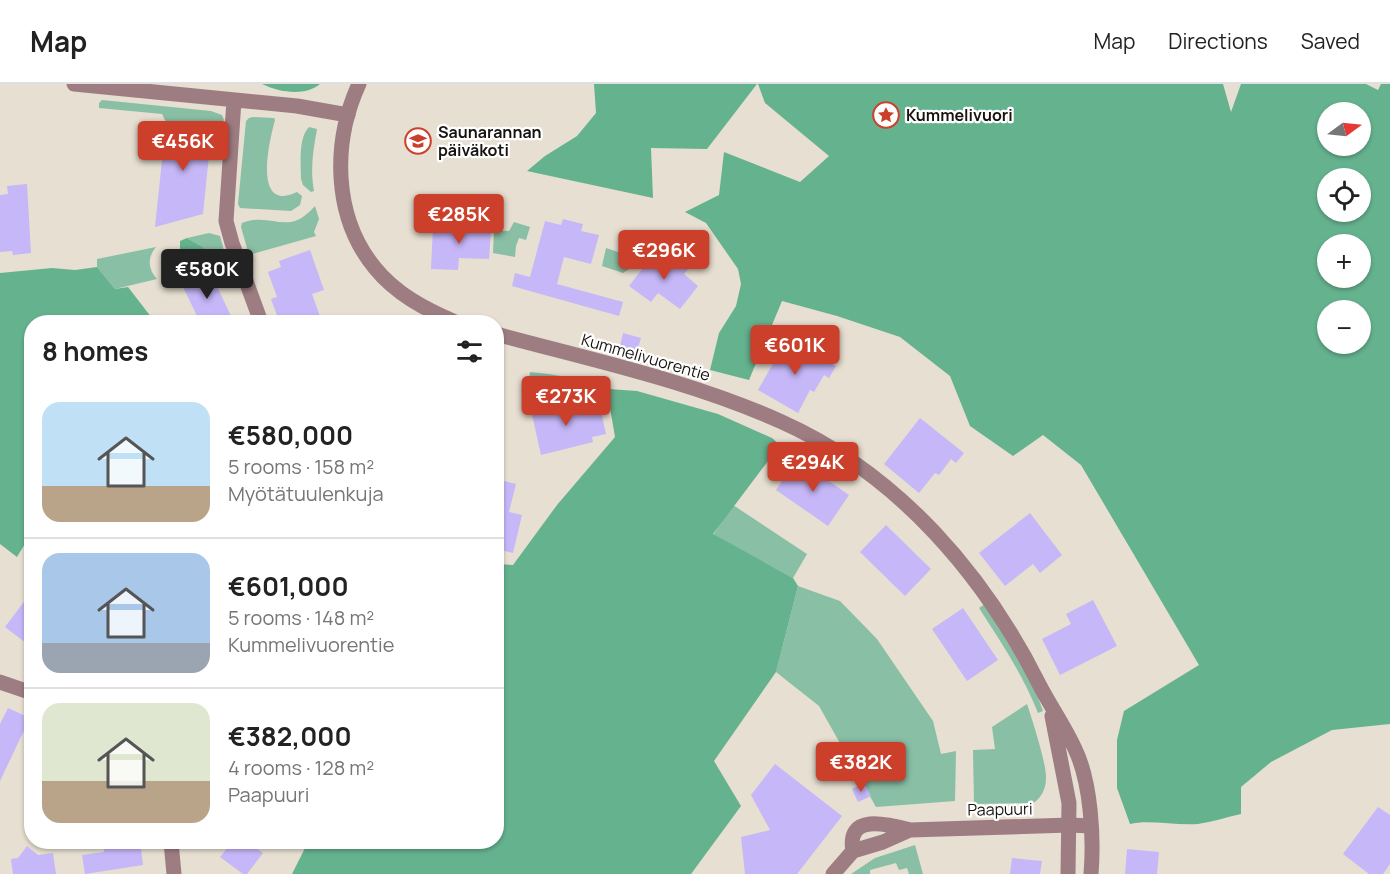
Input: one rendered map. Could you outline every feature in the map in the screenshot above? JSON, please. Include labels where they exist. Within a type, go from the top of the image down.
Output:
[{"type":"street","points":[[74,84],[297,106],[348,115]]},
{"type":"street","points":[[359,84],[348,115],[340,163],[342,195],[346,212],[364,252],[376,269],[398,290],[421,307],[439,315]]},
{"type":"street","points":[[234,100],[226,221],[259,315]]},
{"type":"street","name":"Kummelivuorentie","points":[[504,336],[722,398],[784,423],[828,447],[885,486],[917,513],[955,555],[994,605],[1022,650],[1076,750],[1088,800],[1091,874]]},
{"type":"street","points":[[0,682],[24,690]]},
{"type":"street","name":"Kummelivuorentie","points":[[1050,704],[1066,782],[1070,825],[1068,874]]},
{"type":"street","name":"Paapuuri","points":[[853,851],[851,841],[854,832],[860,826],[887,824],[910,830],[1090,826]]},
{"type":"street","name":"Paapuuri","points":[[833,874],[853,851],[883,842],[910,830]]},
{"type":"street","points":[[172,849],[174,874]]},
{"type":"green space","points":[[262,84],[320,84],[307,91],[291,92]]},
{"type":"green space","points":[[594,84],[757,84],[707,149],[651,148],[653,198],[527,171],[545,156],[577,136],[596,113]]},
{"type":"green space","points":[[758,84],[1223,84],[1231,112],[1241,84],[1366,84],[1378,90],[1381,84],[1390,84],[1390,724],[1332,730],[1271,762],[1241,787],[1241,814],[1198,824],[1145,822],[1130,824],[1117,788],[1117,740],[1124,711],[1199,665],[1081,465],[1043,435],[1013,456],[970,426],[950,376],[900,337],[782,301],[749,380],[710,370],[719,333],[736,306],[741,284],[738,269],[706,223],[685,212],[719,195],[724,152],[800,182],[829,156],[765,103]]},
{"type":"green space","points":[[102,100],[211,111],[222,115],[224,120],[222,124],[212,126],[166,122],[162,114],[99,108]]},
{"type":"green space","points":[[253,117],[274,118],[275,120],[268,151],[267,176],[275,194],[284,196],[297,192],[302,196],[300,205],[291,211],[240,208],[238,204],[246,121]]},
{"type":"green space","points":[[309,127],[317,129],[312,160],[314,191],[311,192],[303,185],[301,179],[302,144]]},
{"type":"green space","points":[[315,206],[319,219],[314,232],[316,236],[249,255],[241,227],[242,223],[253,220],[288,222],[305,215]]},
{"type":"green space","points":[[514,222],[530,227],[526,240],[519,238],[515,257],[493,253],[494,230],[509,231]]},
{"type":"green space","points":[[209,233],[220,236],[227,261],[187,238]]},
{"type":"green space","points":[[187,238],[227,261],[198,269],[186,261],[180,251],[180,241]]},
{"type":"green space","points":[[156,247],[151,255],[150,263],[157,279],[115,289],[97,267],[97,259]]},
{"type":"green space","points":[[606,248],[633,257],[629,269],[623,273],[602,266]]},
{"type":"green space","points":[[97,267],[115,289],[128,287],[150,315],[24,315],[24,546],[17,557],[0,544],[0,273],[52,268],[75,270]]},
{"type":"green space","points":[[530,372],[580,380],[600,386],[609,389],[608,396],[529,380]]},
{"type":"green space","points":[[609,389],[637,391],[718,414],[772,438],[780,445],[713,534],[793,578],[798,586],[776,672],[714,761],[741,806],[691,874],[292,874],[304,849],[504,849],[504,564],[513,565],[557,505],[615,437],[608,396]]},
{"type":"green space","points":[[801,443],[845,469],[841,476],[797,450]]},
{"type":"green space","points":[[733,505],[807,554],[793,578],[713,535]]},
{"type":"green space","points":[[798,586],[840,601],[877,639],[933,721],[941,754],[956,751],[955,801],[876,807],[819,706],[776,672]]},
{"type":"green space","points":[[985,604],[1035,689],[1043,711],[1038,713],[1019,672],[979,608]]},
{"type":"green space","points":[[1027,704],[1046,772],[1043,793],[1033,803],[974,804],[973,750],[995,749],[992,727]]},
{"type":"green space","points":[[915,845],[923,874],[909,874],[907,868],[899,870],[896,863],[870,870],[870,874],[851,874],[875,858]]},
{"type":"building","points":[[166,122],[212,126],[203,214],[155,227]]},
{"type":"building","points":[[27,184],[31,253],[13,255],[12,251],[0,252],[0,195],[8,194],[7,186]]},
{"type":"building","points":[[563,219],[583,224],[581,231],[599,235],[591,264],[564,257],[557,284],[623,302],[619,316],[512,286],[515,273],[530,277],[545,221],[561,225]]},
{"type":"building","points":[[450,221],[473,222],[472,229],[491,230],[489,259],[459,258],[458,270],[431,269],[433,227],[449,228]]},
{"type":"building","points":[[310,250],[324,290],[312,294],[320,315],[277,315],[271,299],[277,297],[268,272],[281,267],[279,261]]},
{"type":"building","points":[[655,252],[667,262],[671,257],[688,269],[684,274],[698,286],[680,309],[658,293],[651,302],[629,286]]},
{"type":"building","points":[[211,274],[231,315],[197,315],[183,287]]},
{"type":"building","points":[[623,333],[641,338],[637,351],[620,346]]},
{"type":"building","points":[[787,339],[836,366],[829,378],[824,375],[814,392],[810,390],[798,413],[758,390]]},
{"type":"building","points":[[569,401],[572,414],[600,407],[606,434],[592,437],[593,442],[541,455],[531,410]]},
{"type":"building","points":[[920,418],[964,453],[956,463],[951,459],[939,475],[935,473],[919,493],[884,464]]},
{"type":"building","points":[[797,459],[849,495],[828,526],[776,490]]},
{"type":"building","points":[[504,481],[516,484],[509,512],[522,515],[513,553],[504,551]]},
{"type":"building","points":[[1030,513],[1062,555],[1040,573],[1033,564],[1005,586],[979,553]]},
{"type":"building","points":[[886,525],[931,569],[905,596],[860,552]]},
{"type":"building","points":[[1093,600],[1117,646],[1060,675],[1042,639],[1071,624],[1066,614]]},
{"type":"building","points":[[24,602],[24,641],[5,627]]},
{"type":"building","points":[[963,608],[998,660],[967,681],[932,629]]},
{"type":"building","points":[[8,708],[24,715],[24,731],[0,781],[0,724]]},
{"type":"building","points":[[775,764],[842,816],[797,874],[745,874],[741,837],[770,830],[751,795]]},
{"type":"building","points":[[864,783],[871,796],[858,802],[852,789]]},
{"type":"building","points":[[1378,807],[1390,815],[1390,864],[1383,874],[1369,874],[1343,854]]},
{"type":"building","points":[[25,849],[31,849],[38,855],[53,853],[56,874],[13,874],[11,859],[18,858]]},
{"type":"building","points":[[104,849],[141,849],[143,865],[85,874],[82,855],[104,852]]},
{"type":"building","points":[[226,849],[258,849],[263,853],[247,874],[243,874],[220,857]]},
{"type":"building","points":[[1127,849],[1159,852],[1157,874],[1125,874]]},
{"type":"building","points":[[1012,858],[1042,861],[1040,874],[1010,874]]},
{"type":"place","name":"Kummelivuori","points":[[886,115]]},
{"type":"place","name":"Saunarannan päiväkoti","points":[[418,141]]}]
